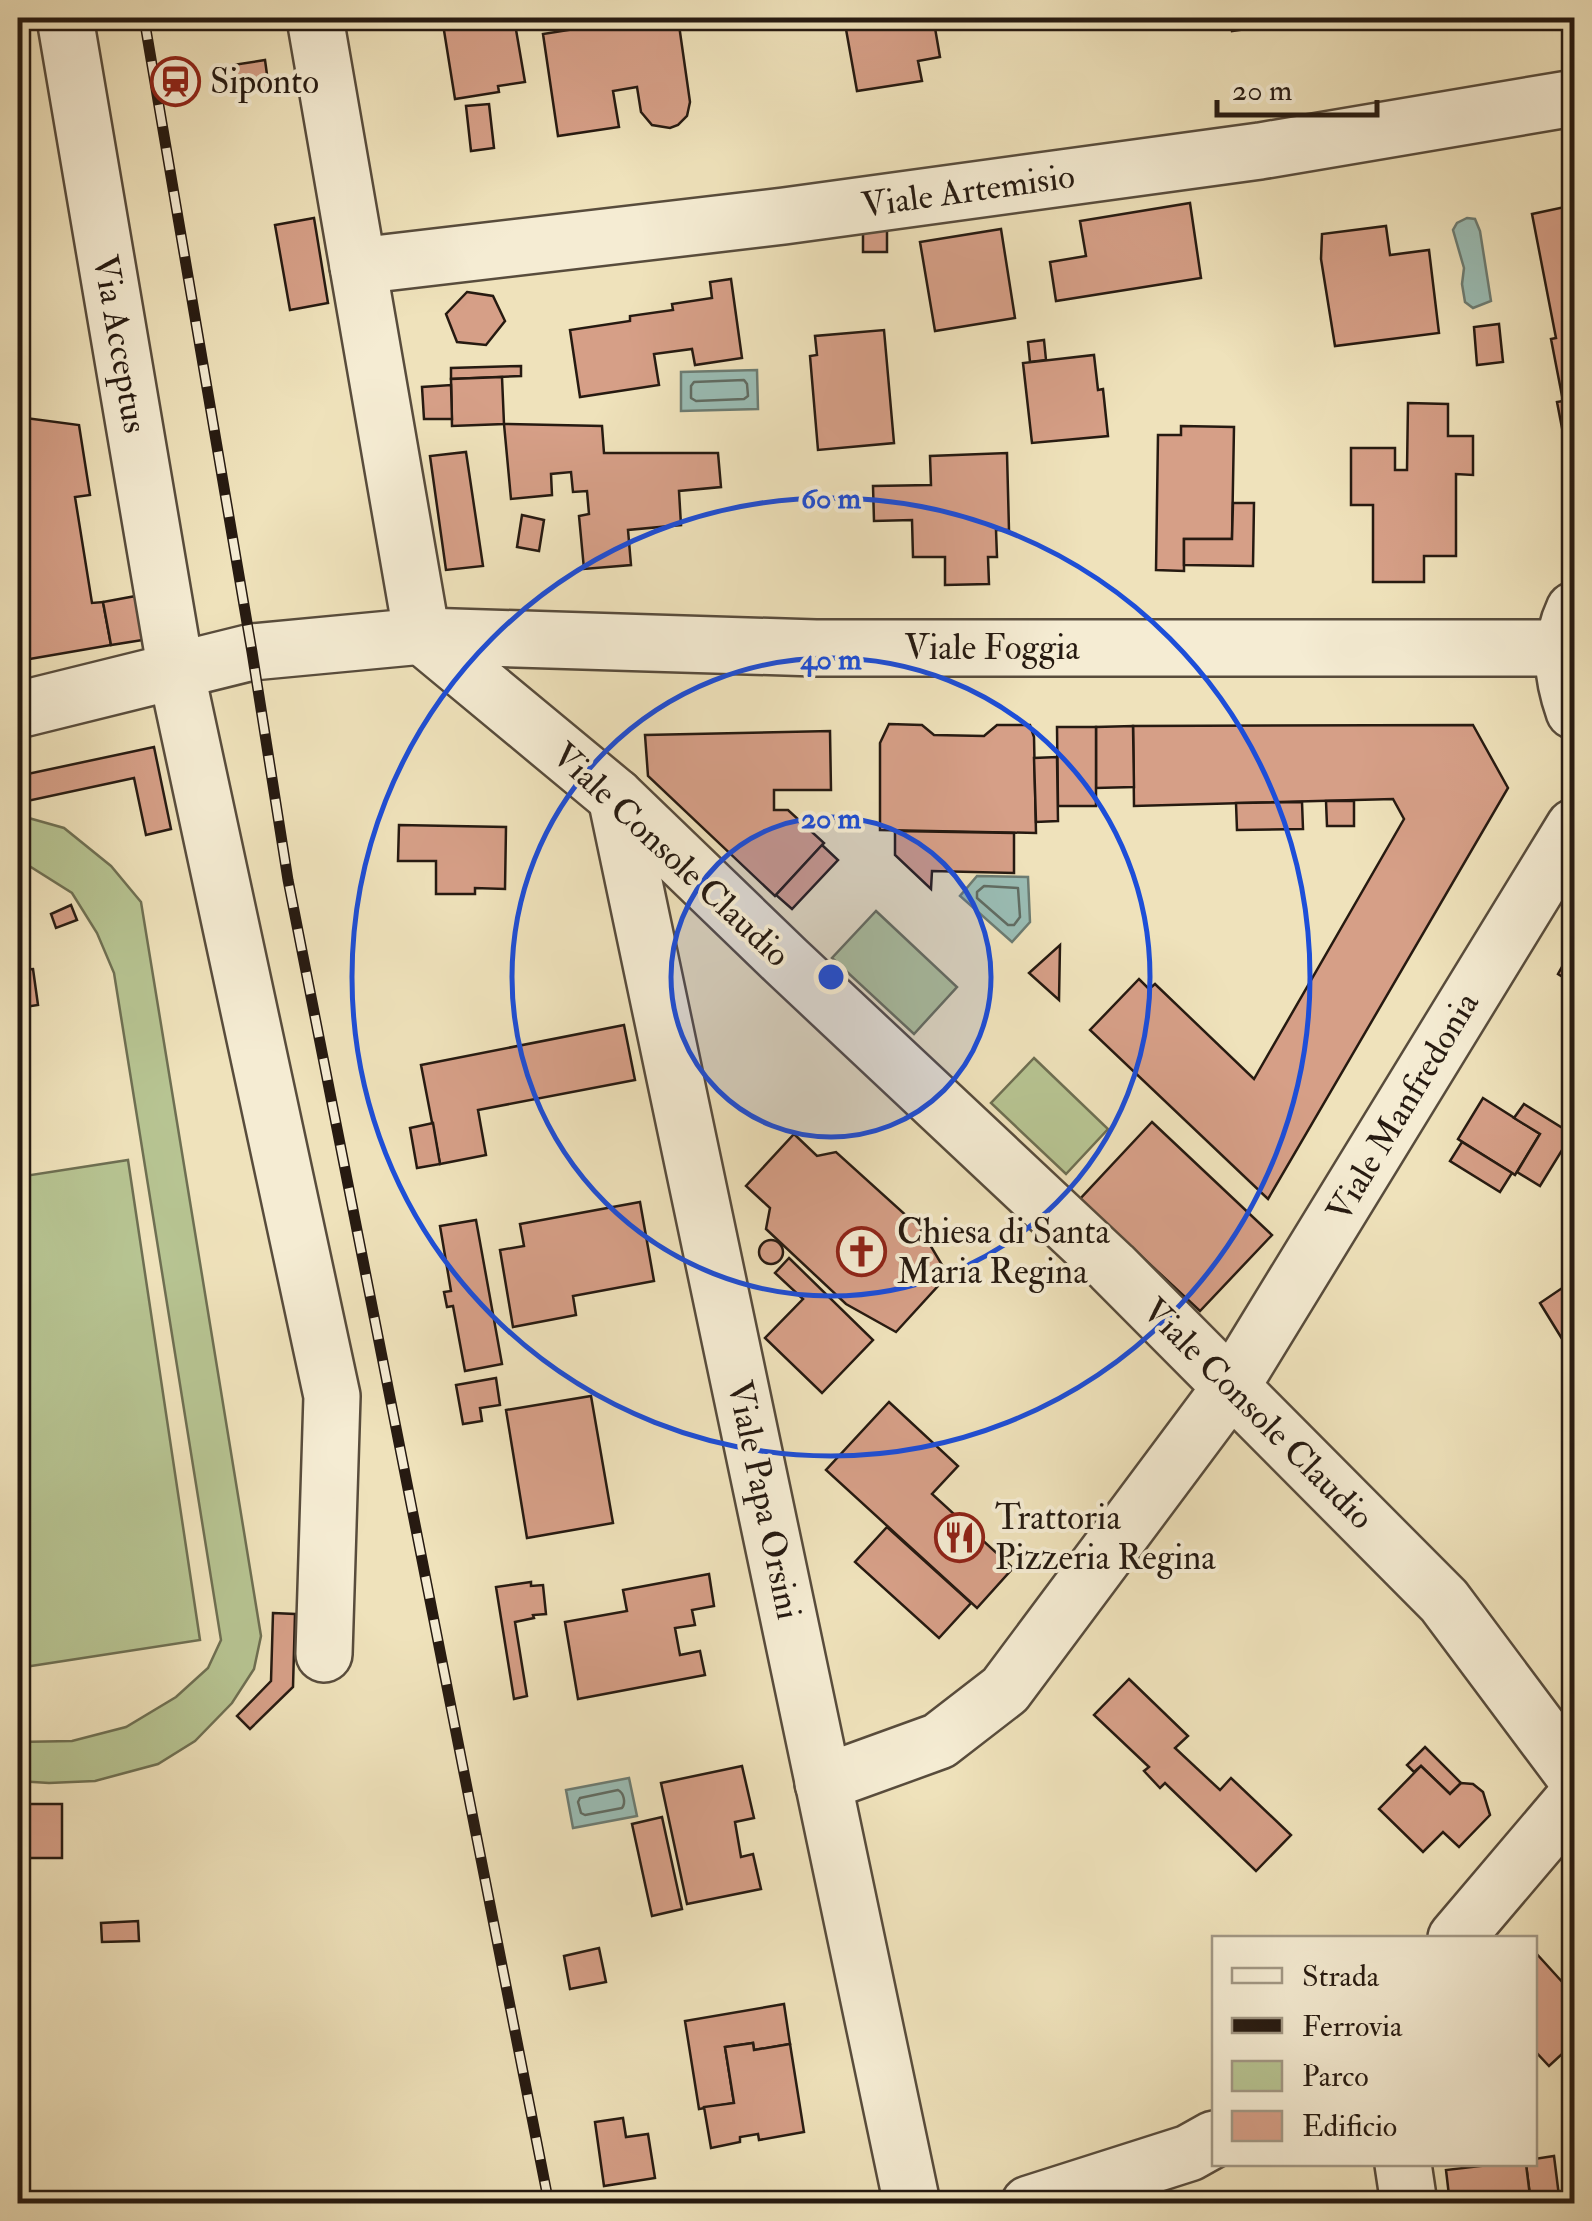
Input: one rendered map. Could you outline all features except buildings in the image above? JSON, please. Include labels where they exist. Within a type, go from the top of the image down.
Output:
[{"type":"street","name":"Via Acceptus","points":[[65,18],[176,671],[332,1396],[324,1654]]},
{"type":"street","points":[[314,18],[422,636]]},
{"type":"street","name":"Viale Artemisio","points":[[358,266],[784,216],[1260,152],[1574,98]]},
{"type":"street","name":"Viale Foggia","points":[[18,710],[252,652],[422,636],[816,648],[1568,629]]},
{"type":"street","points":[[1568,629],[1564,681],[1574,711]]},
{"type":"street","name":"Viale Console Claudio","points":[[422,636],[616,797],[1064,1221],[1444,1600],[1574,1775]]},
{"type":"street","name":"Viale Papa Orsini","points":[[616,797],[912,2204]]},
{"type":"street","name":"Viale Manfredonia","points":[[824,1783],[939,1741],[1005,1690],[1231,1387],[1574,827]]},
{"type":"street","points":[[1458,1936],[1574,1798]]},
{"type":"street","points":[[1029,2204],[1189,2154],[1212,2141]]},
{"type":"street","points":[[1403,2166],[1408,2204]]},
{"type":"green space","points":[[18,815],[64,828],[111,866],[141,902],[261,1636],[254,1669],[232,1703],[195,1741],[158,1764],[95,1781],[18,1781],[18,1742],[72,1741],[126,1727],[176,1697],[208,1668],[221,1640],[114,973],[97,933],[72,893],[26,864],[18,863]]},
{"type":"green space","points":[[876,911],[957,987],[914,1034],[832,958]]},
{"type":"green space","points":[[1034,1058],[1108,1129],[1066,1174],[991,1103]]},
{"type":"green space","points":[[128,1160],[200,1640],[18,1668],[18,1177]]},
{"type":"water","points":[[1467,218],[1475,219],[1480,231],[1491,301],[1473,308],[1465,302],[1464,268],[1453,230]]},
{"type":"water","points":[[757,370],[758,409],[681,411],[681,372]]},
{"type":"water","points":[[977,876],[1028,877],[1030,922],[1012,942],[960,896]]},
{"type":"water","points":[[629,1778],[637,1816],[573,1828],[566,1790]]},
{"type":"railway","points":[[144,18],[288,880],[549,2204]]},
{"type":"place","name":"Siponto","points":[[175,82]]},
{"type":"place","name":"Chiesa di Santa Maria Regina","points":[[862,1252]]},
{"type":"place","name":"Trattoria Pizzeria Regina","points":[[960,1538]]}]
